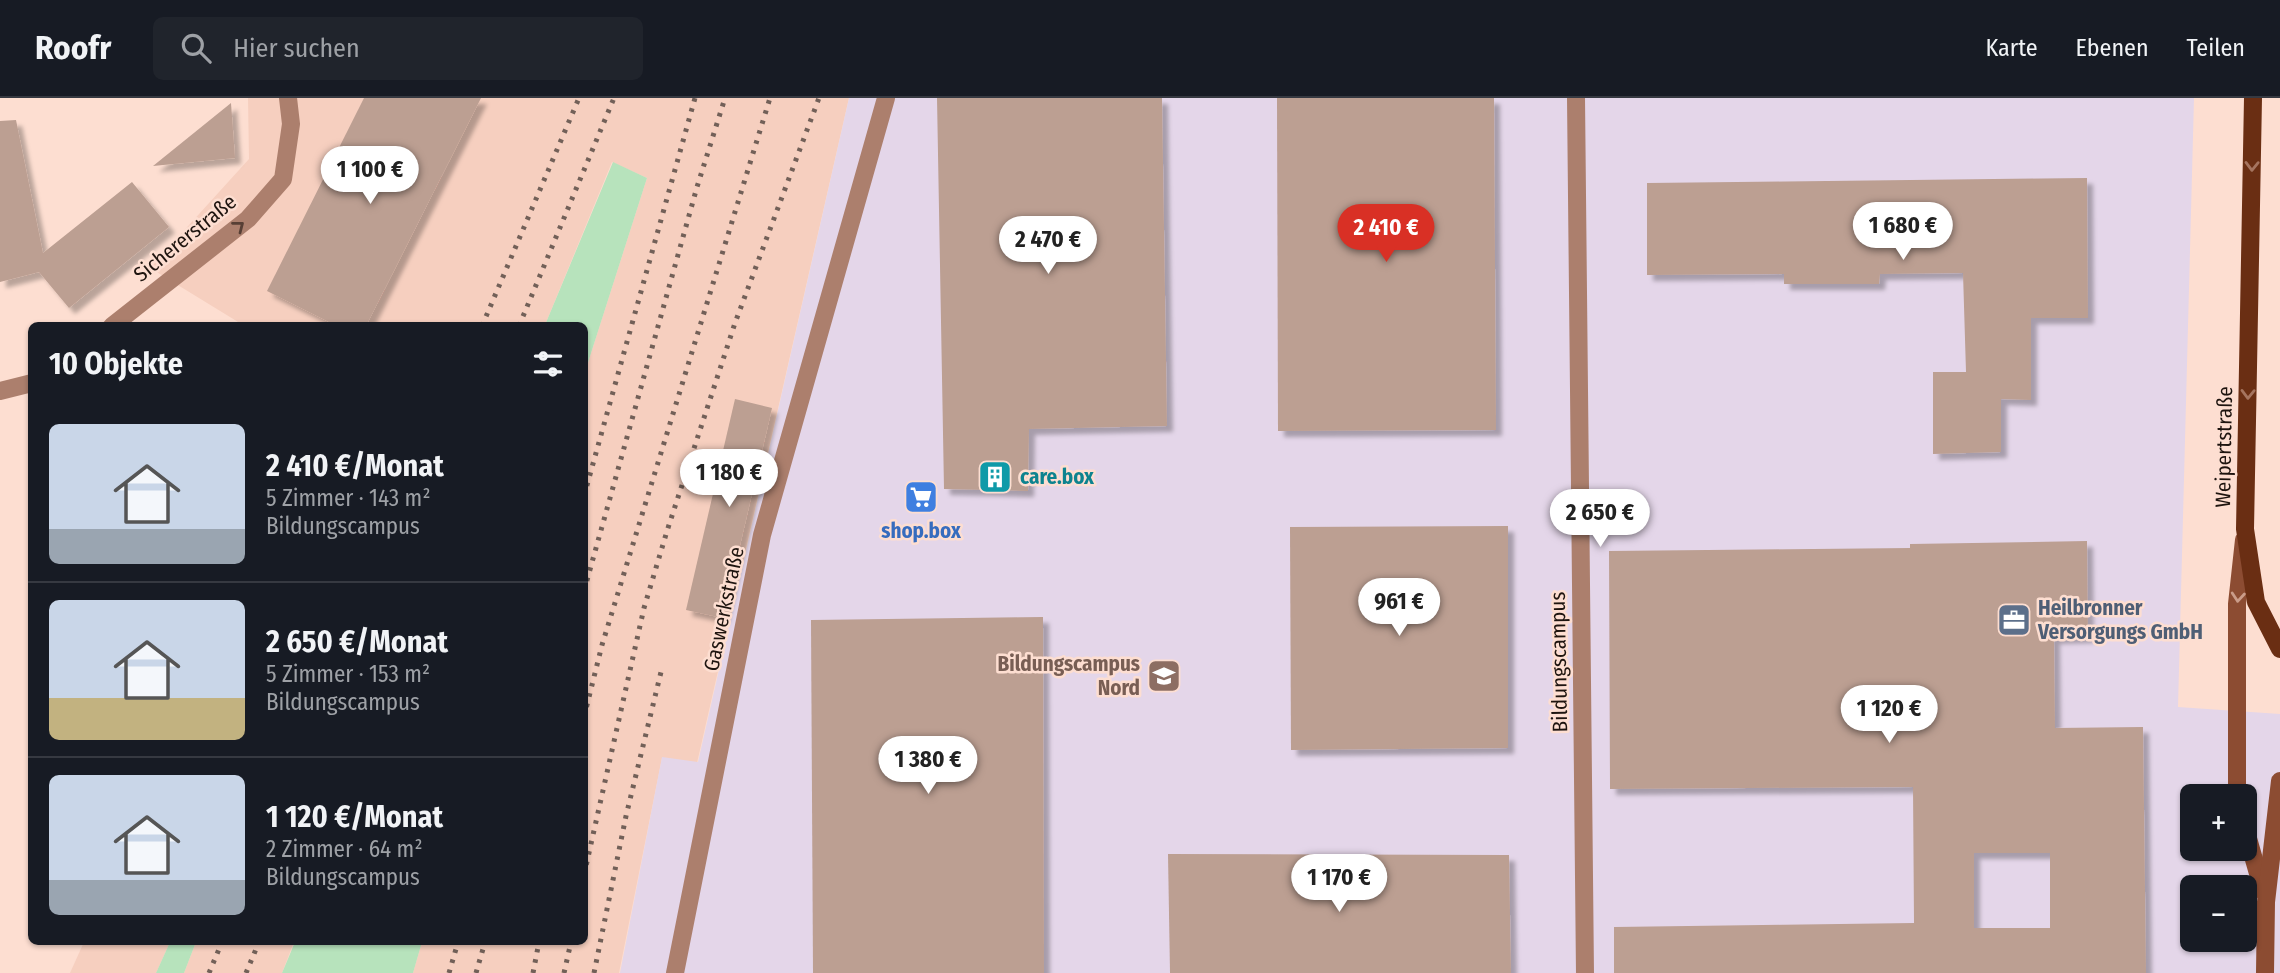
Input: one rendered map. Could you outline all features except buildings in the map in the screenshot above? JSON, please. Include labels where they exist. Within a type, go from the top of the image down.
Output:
[{"type":"main road","name":"Weipertstraße","points":[[2237,784],[2237,604],[2245,529],[2253,98]]},
{"type":"main road","points":[[2245,529],[2256,602],[2280,649]]},
{"type":"main road","points":[[2265,973],[2266,902],[2280,781]]},
{"type":"main road","points":[[2254,861],[2266,902]]},
{"type":"street","name":"Sichererstraße","points":[[117,322],[248,219],[283,179],[291,124],[288,98]]},
{"type":"street","name":"Gaswerkstraße","points":[[675,973],[762,535],[886,98]]},
{"type":"street","name":"Bildungscampus","points":[[1576,98],[1585,973]]},
{"type":"street","points":[[0,391],[28,384]]},
{"type":"shaded area","points":[[248,98],[849,98],[697,763],[662,758],[619,973],[413,973],[421,945],[588,945],[588,363],[647,178],[612,162],[546,322],[238,322],[150,268],[249,159]]},
{"type":"shaded area","points":[[849,98],[2194,98],[2178,707],[2280,714],[2280,973],[620,973],[662,757],[698,762]]},
{"type":"shaded area","points":[[83,945],[169,945],[156,973],[70,973]]},
{"type":"shaded area","points":[[195,945],[293,945],[282,973],[184,973]]},
{"type":"green space","points":[[613,162],[647,178],[588,363],[588,322],[546,322]]},
{"type":"green space","points":[[169,945],[195,945],[184,973],[156,973]]},
{"type":"green space","points":[[294,945],[421,945],[413,973],[282,973]]},
{"type":"railway","points":[[484,322],[579,98]]},
{"type":"railway","points":[[521,322],[614,98]]},
{"type":"railway","points":[[588,482],[695,98]]},
{"type":"railway","points":[[588,577],[697,187],[725,98]]},
{"type":"railway","points":[[588,701],[602,645],[770,98]]},
{"type":"railway","points":[[588,857],[644,608],[667,531],[735,323],[819,98]]},
{"type":"railway","points":[[594,973],[626,816],[661,672]]},
{"type":"railway","points":[[209,973],[221,945]]},
{"type":"railway","points":[[246,973],[258,945]]},
{"type":"railway","points":[[449,973],[457,945]]},
{"type":"railway","points":[[476,973],[484,945]]},
{"type":"railway","points":[[533,973],[538,945]]},
{"type":"railway","points":[[564,973],[570,945]]},
{"type":"place","name":"care.box","points":[[995,477]]},
{"type":"place","name":"shop.box","points":[[921,497]]},
{"type":"place","name":"Heilbronner Versorgungs GmbH","points":[[2014,620]]},
{"type":"place","name":"Bildungscampus Nord","points":[[1164,676]]}]
